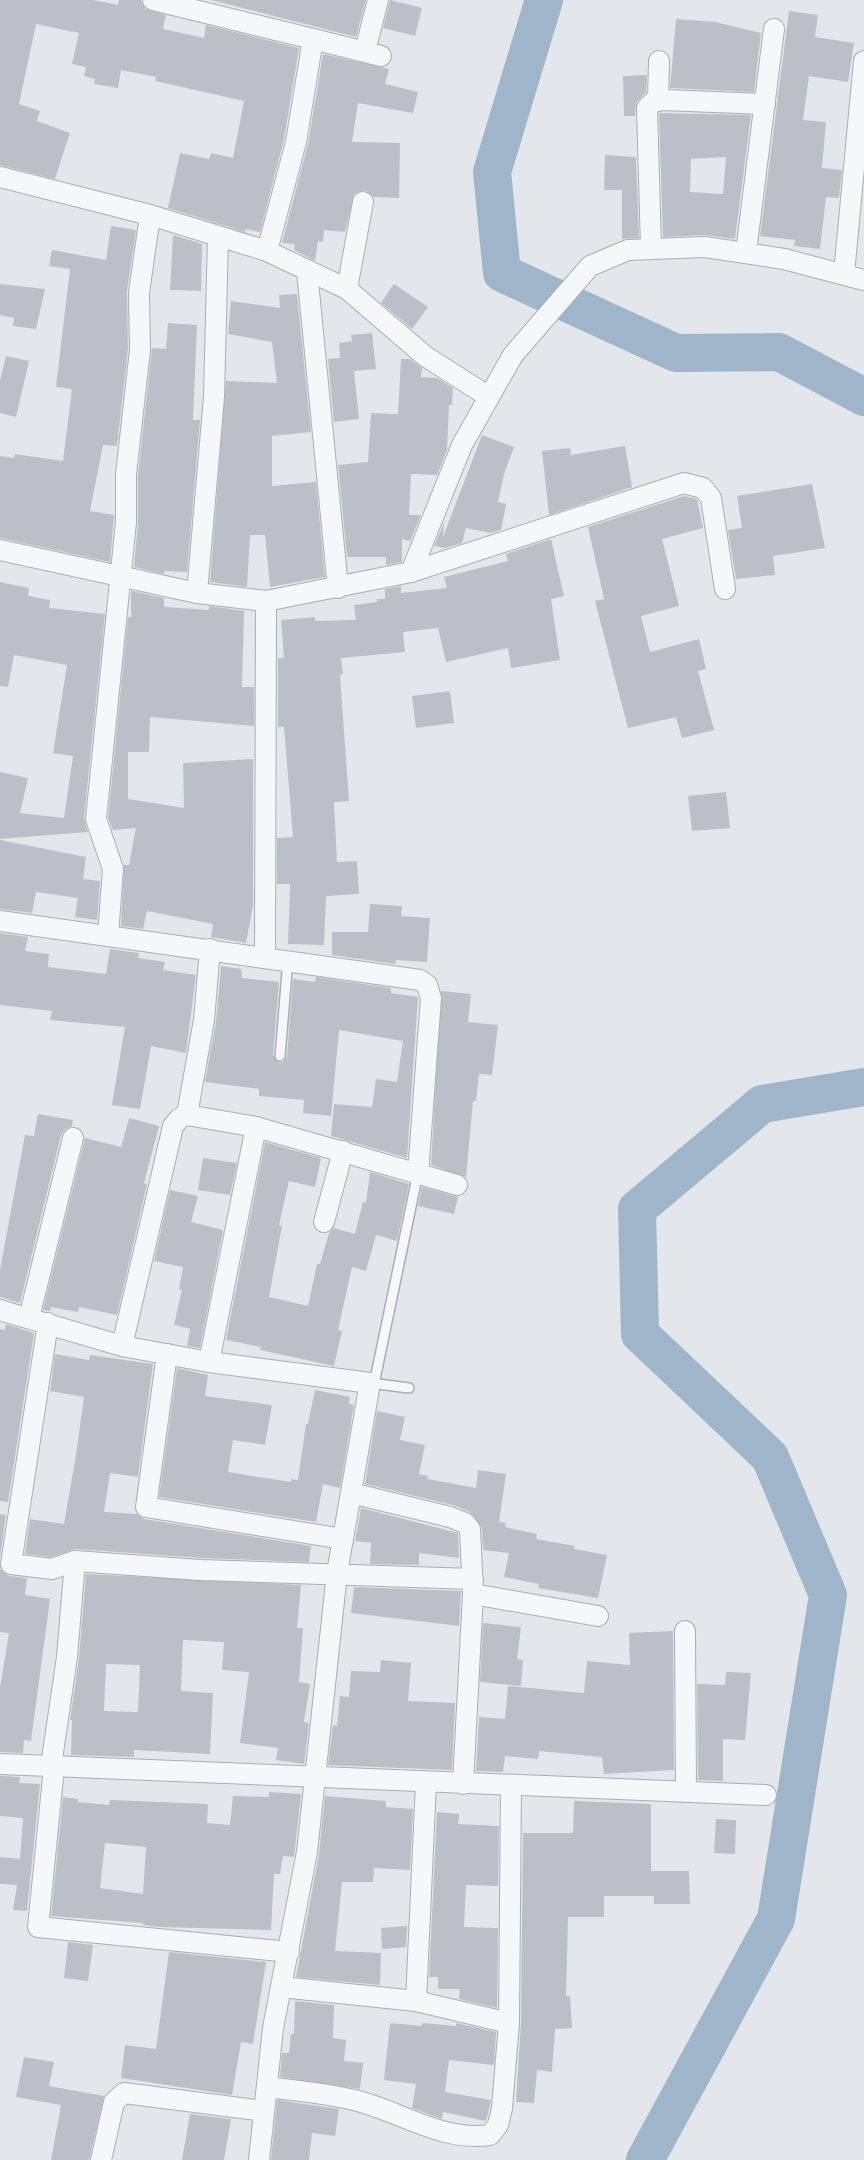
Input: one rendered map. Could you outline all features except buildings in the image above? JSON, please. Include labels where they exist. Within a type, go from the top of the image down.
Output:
[{"type":"street","points":[[153,0],[373,53],[378,0]]},
{"type":"street","points":[[746,252],[774,29]]},
{"type":"street","points":[[267,251],[296,142],[313,39]]},
{"type":"street","points":[[658,100],[659,61]]},
{"type":"street","points":[[844,274],[860,165],[864,61]]},
{"type":"street","points":[[651,248],[647,108],[658,100],[765,104]]},
{"type":"street","points":[[0,177],[150,215],[267,251],[347,289],[424,356],[489,397]]},
{"type":"street","points":[[347,289],[363,202]]},
{"type":"street","points":[[108,936],[113,870],[96,819],[126,522],[126,474],[140,350],[139,294],[150,215]]},
{"type":"street","points":[[197,593],[214,397],[218,237]]},
{"type":"street","points":[[411,572],[447,478],[513,355],[590,266],[628,250],[705,247],[746,252],[864,280]]},
{"type":"street","points":[[308,271],[338,588]]},
{"type":"street","points":[[0,550],[119,578],[197,593],[266,602],[411,572],[538,528],[684,483],[703,488],[711,498],[725,589]]},
{"type":"street","points":[[265,956],[266,602]]},
{"type":"street","points":[[0,921],[265,956],[420,980],[427,985],[431,998],[418,1173]]},
{"type":"street","points":[[186,1115],[204,1020],[210,949]]},
{"type":"street","points":[[122,1346],[173,1126],[186,1115],[256,1127],[457,1185]]},
{"type":"street","points":[[209,1362],[256,1127]]},
{"type":"street","points":[[29,1318],[73,1138]]},
{"type":"street","points":[[324,1222],[343,1152]]},
{"type":"street","points":[[0,1310],[122,1346],[209,1362],[372,1384],[337,1573],[307,1852],[273,2028],[259,2160]]},
{"type":"street","points":[[48,1323],[11,1564],[52,1569],[75,1561],[200,1570],[337,1573],[473,1587],[598,1616]]},
{"type":"street","points":[[167,1354],[146,1507],[343,1539]]},
{"type":"street","points":[[351,1493],[465,1523],[472,1539],[473,1587],[463,1784]]},
{"type":"street","points":[[75,1561],[38,1927],[289,1952]]},
{"type":"street","points":[[685,1631],[686,1792]]},
{"type":"street","points":[[0,1764],[765,1795]]},
{"type":"street","points":[[416,2001],[426,1782]]},
{"type":"street","points":[[267,2087],[358,2101],[408,2120],[458,2135],[489,2135],[498,2125],[502,2108],[509,2023],[512,1785]]},
{"type":"street","points":[[281,1987],[416,2001],[509,2023]]},
{"type":"street","points":[[101,2160],[114,2102],[124,2093],[264,2111]]},
{"type":"lane","points":[[280,1056],[288,960]]},
{"type":"lane","points":[[409,1388],[372,1384],[418,1173]]},
{"type":"waterway","points":[[544,0],[492,172],[502,273],[676,353],[779,352],[864,397]]},
{"type":"waterway","points":[[645,2160],[776,1919],[828,1595],[770,1457],[640,1334],[637,1209],[762,1104],[864,1087]]}]
